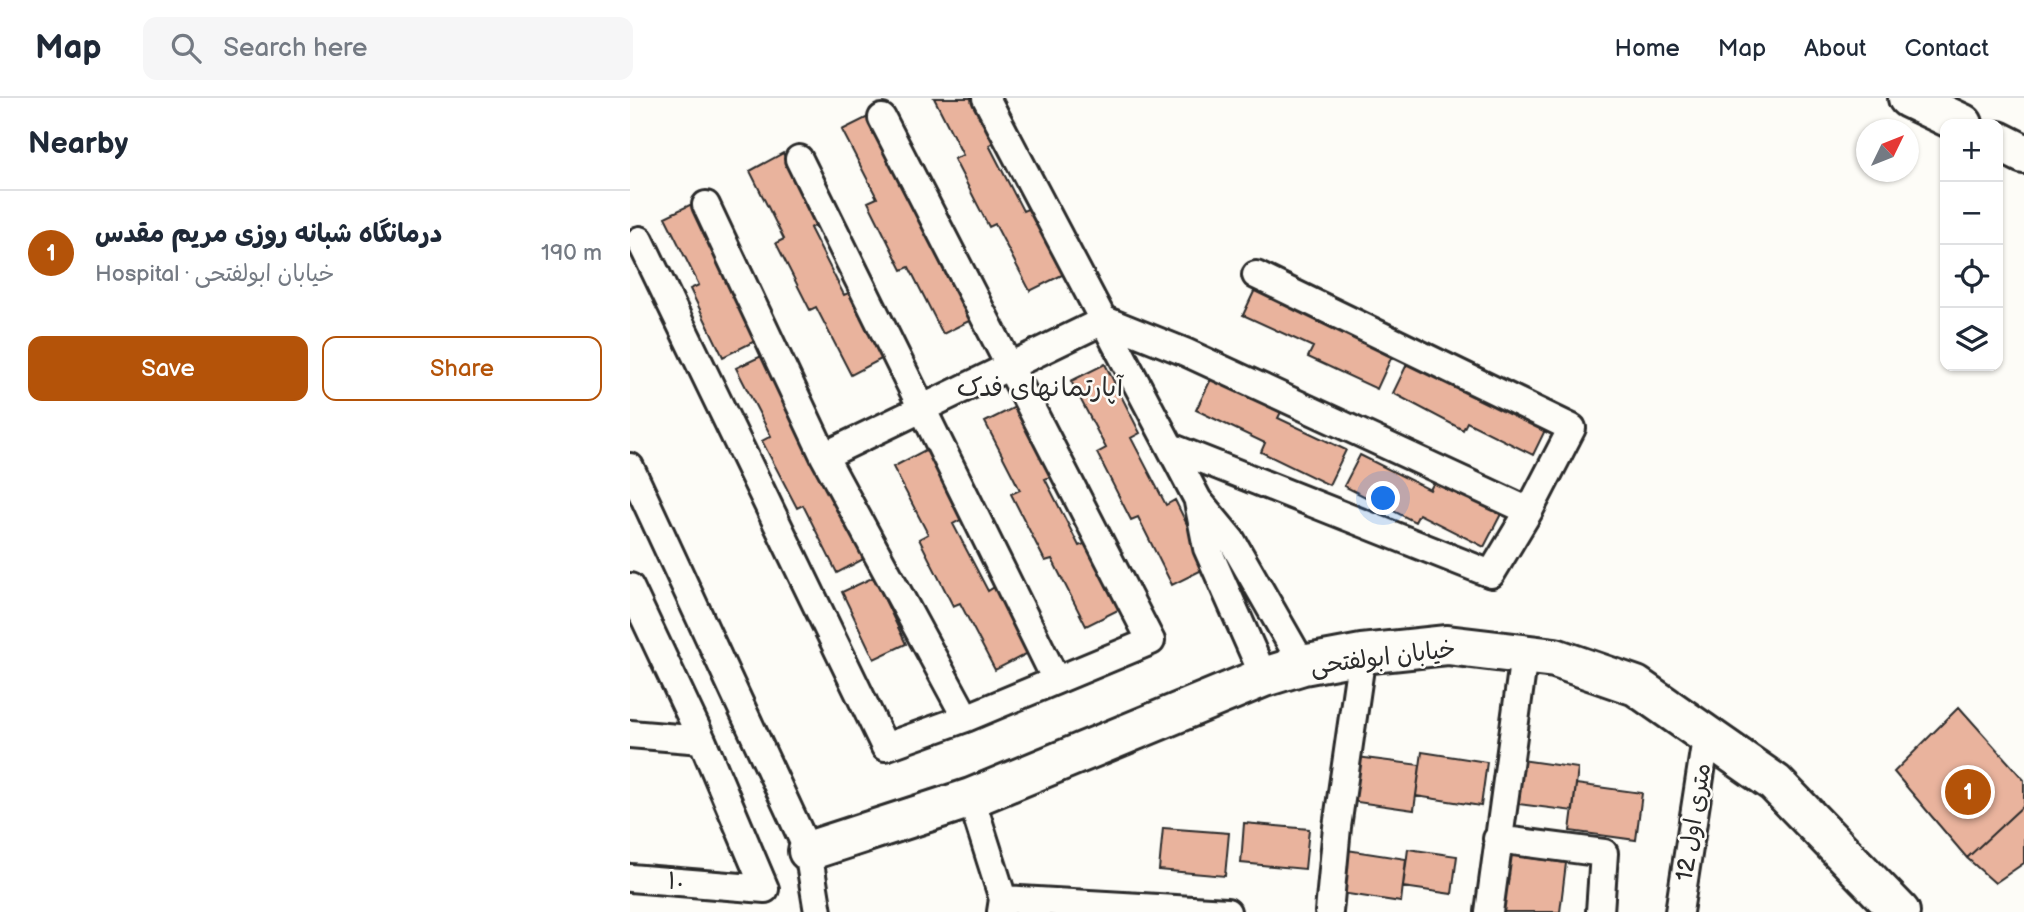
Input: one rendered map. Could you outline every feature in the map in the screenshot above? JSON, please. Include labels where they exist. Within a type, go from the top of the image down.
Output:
[{"type":"street","points":[[986,98],[1198,500],[1232,541],[1303,665]]},
{"type":"street","points":[[1908,98],[1952,119]]},
{"type":"street","points":[[640,240],[885,747],[966,718],[1151,641],[1008,368],[882,118]]},
{"type":"street","points":[[2003,144],[2024,154]]},
{"type":"street","points":[[799,159],[1056,680]]},
{"type":"street","points":[[706,205],[824,456],[966,718]]},
{"type":"street","points":[[1171,447],[1491,574],[1529,511],[1572,428],[1256,275]]},
{"type":"street","points":[[824,456],[1105,320],[1185,352],[1529,511]]},
{"type":"street","points":[[630,467],[808,851],[818,912]]},
{"type":"street","points":[[1198,500],[1207,548],[1264,677]]},
{"type":"street","points":[[631,591],[702,740]]},
{"type":"street","name":"خیابان ابولفتحی","points":[[808,851],[971,798],[1264,677],[1303,665],[1362,654],[1447,645],[1555,658],[1636,686],[1707,732],[1775,783],[1900,912]]},
{"type":"street","points":[[1329,912],[1337,827],[1362,654]]},
{"type":"street","points":[[1489,912],[1524,654]]},
{"type":"street","name":"12 متری اول","points":[[1679,912],[1707,732]]},
{"type":"street","points":[[630,734],[702,740]]},
{"type":"street","name":"۱۰","points":[[630,878],[765,889],[702,740]]},
{"type":"street","points":[[971,798],[1002,905],[1227,912]]},
{"type":"street","points":[[1497,839],[1604,853],[1600,912]]},
{"type":"building","points":[[934,98],[976,98],[997,140],[989,145],[1023,211],[1032,207],[1066,273],[1030,291],[995,224],[989,227],[954,159],[963,155]]},
{"type":"building","points":[[876,113],[911,183],[902,187],[936,254],[945,250],[979,316],[943,334],[909,267],[902,270],[868,202],[877,198],[842,130]]},
{"type":"building","points":[[783,153],[819,224],[810,228],[844,295],[853,291],[887,356],[851,375],[816,307],[810,310],[776,243],[784,239],[750,171]]},
{"type":"building","points":[[698,201],[732,270],[723,275],[755,341],[723,357],[690,289],[699,285],[665,217]]},
{"type":"building","points":[[1259,281],[1393,354],[1377,389],[1308,357],[1313,347],[1243,315]]},
{"type":"building","points":[[770,352],[873,554],[837,573],[803,505],[797,508],[762,441],[771,436],[736,368]]},
{"type":"building","points":[[1408,362],[1478,398],[1483,388],[1549,422],[1533,455],[1467,422],[1463,430],[1393,393]]},
{"type":"building","points":[[1105,364],[1140,433],[1131,438],[1166,505],[1175,500],[1208,567],[1172,585],[1138,517],[1131,520],[1097,453],[1106,448],[1071,381]]},
{"type":"building","points":[[1212,377],[1282,410],[1278,418],[1346,450],[1329,485],[1261,452],[1265,443],[1196,410]]},
{"type":"building","points":[[1019,405],[1055,475],[1045,479],[1079,546],[1089,542],[1122,608],[1086,626],[1052,559],[1045,561],[1011,494],[1020,490],[985,422]]},
{"type":"building","points":[[927,449],[962,519],[953,524],[988,591],[996,586],[1030,652],[995,670],[960,603],[953,606],[919,539],[928,534],[893,467]]},
{"type":"building","points":[[1360,455],[1430,490],[1435,480],[1501,514],[1484,547],[1419,514],[1415,522],[1344,486]]},
{"type":"building","points":[[874,577],[906,644],[874,659],[842,592]]},
{"type":"building","points":[[1959,707],[2024,780],[2024,805],[1967,858],[1894,772]]},
{"type":"building","points":[[1422,752],[1487,762],[1481,806],[1416,796]]},
{"type":"building","points":[[1357,757],[1420,765],[1414,810],[1350,801]]},
{"type":"building","points":[[1515,759],[1578,768],[1573,811],[1510,803]]},
{"type":"building","points":[[1576,784],[1642,793],[1636,840],[1570,831]]},
{"type":"building","points":[[2024,805],[2024,863],[1995,883],[1967,858]]},
{"type":"building","points":[[1244,823],[1309,829],[1305,869],[1241,863]]},
{"type":"building","points":[[1163,828],[1229,833],[1225,876],[1159,870]]},
{"type":"building","points":[[1408,849],[1457,856],[1452,894],[1403,887]]},
{"type":"building","points":[[1347,850],[1406,859],[1401,902],[1341,893]]},
{"type":"building","points":[[1509,855],[1566,863],[1560,912],[1502,912]]},
{"type":"place","name":"درمانگاه شبانه روزی مریم مقدس","points":[[1968,792]]},
{"type":"district","name":"آپارتمانهای فدک","points":[[1040,387]]}]
